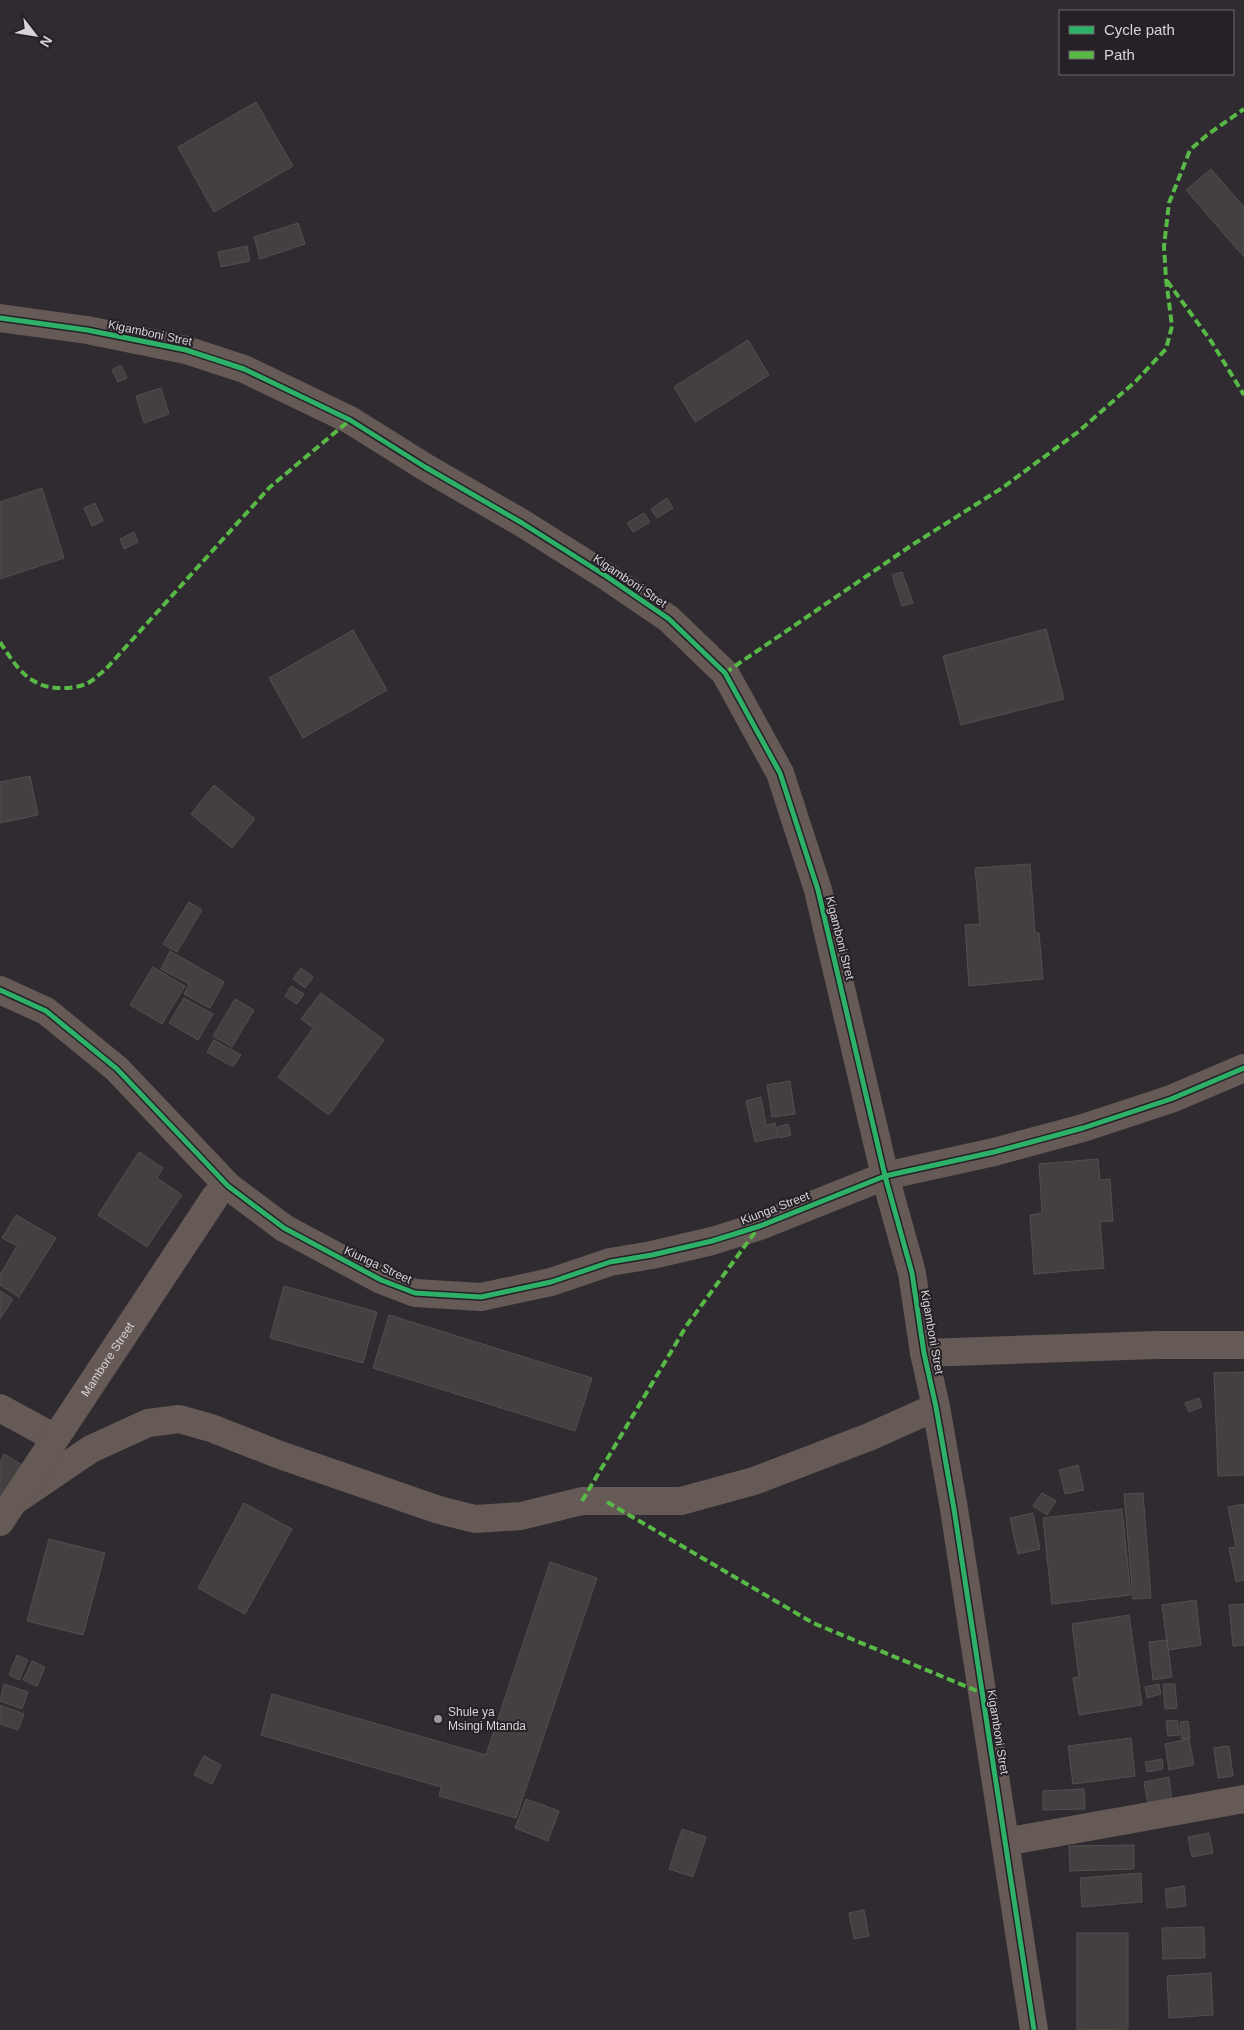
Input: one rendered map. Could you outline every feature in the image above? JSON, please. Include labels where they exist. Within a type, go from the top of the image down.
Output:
[{"type":"street","name":"Kigamboni Stret","points":[[0,318],[87,330],[186,350],[244,369],[350,420],[425,467],[522,523],[606,576],[669,619],[725,673],[780,773],[818,890],[885,1176],[912,1273],[924,1353],[936,1407],[954,1509],[1034,2030]]},
{"type":"street","name":"Kiunga Street","points":[[0,990],[46,1011],[110,1064],[228,1186],[284,1228],[382,1280],[416,1293],[482,1297],[550,1282],[610,1262],[652,1256],[686,1248],[760,1226],[885,1176],[994,1152],[1083,1128],[1171,1099],[1244,1068]]},
{"type":"street","name":"Mambore Street","points":[[7,1512],[215,1197]]},
{"type":"street","points":[[924,1353],[1157,1345],[1244,1345]]},
{"type":"street","points":[[7,1512],[91,1449],[148,1423],[179,1419],[210,1428],[439,1510],[475,1519],[521,1516],[582,1501],[681,1501],[762,1478],[869,1437],[936,1407]]},
{"type":"street","points":[[0,1408],[55,1438]]},
{"type":"street","points":[[1005,1842],[1244,1799]]},
{"type":"building","points":[[256,102],[293,166],[214,212],[178,147]]},
{"type":"building","points":[[1211,169],[1244,207],[1244,257],[1186,190]]},
{"type":"building","points":[[298,223],[305,244],[260,259],[254,237]]},
{"type":"building","points":[[247,246],[250,261],[221,267],[218,252]]},
{"type":"building","points":[[748,340],[769,375],[695,422],[674,387]]},
{"type":"building","points":[[121,365],[127,378],[118,382],[112,370]]},
{"type":"building","points":[[161,388],[169,414],[144,423],[136,396]]},
{"type":"building","points":[[42,488],[64,558],[0,579],[0,502]]},
{"type":"building","points":[[667,498],[673,508],[657,518],[651,509]]},
{"type":"building","points":[[95,503],[103,521],[92,526],[84,508]]},
{"type":"building","points":[[644,513],[650,522],[633,532],[627,523]]},
{"type":"building","points":[[134,532],[138,542],[124,549],[120,539]]},
{"type":"building","points":[[902,572],[913,603],[902,606],[892,575]]},
{"type":"building","points":[[1046,629],[1064,699],[961,725],[943,656]]},
{"type":"building","points":[[353,630],[387,690],[303,738],[269,678]]},
{"type":"building","points":[[30,776],[38,815],[0,823],[0,782]]},
{"type":"building","points":[[214,785],[255,819],[232,848],[191,814]]},
{"type":"building","points":[[1030,864],[1035,933],[1039,933],[1043,979],[969,986],[965,925],[980,924],[975,868]]},
{"type":"building","points":[[189,902],[202,910],[177,952],[163,944]]},
{"type":"building","points":[[170,951],[224,982],[210,1008],[184,994],[189,984],[161,969]]},
{"type":"building","points":[[153,967],[185,986],[162,1024],[130,1005]]},
{"type":"building","points":[[301,968],[313,977],[305,988],[293,979]]},
{"type":"building","points":[[291,986],[304,994],[297,1004],[285,996]]},
{"type":"building","points":[[321,993],[384,1040],[329,1115],[278,1077],[313,1028],[301,1019]]},
{"type":"building","points":[[184,998],[213,1014],[198,1040],[169,1023]]},
{"type":"building","points":[[235,999],[254,1010],[232,1047],[213,1036]]},
{"type":"building","points":[[214,1040],[241,1055],[233,1067],[207,1052]]},
{"type":"building","points":[[790,1081],[795,1114],[772,1117],[767,1085]]},
{"type":"building","points":[[761,1097],[766,1125],[775,1123],[778,1137],[755,1142],[746,1101]]},
{"type":"building","points":[[788,1124],[791,1135],[780,1138],[777,1127]]},
{"type":"building","points":[[139,1152],[163,1168],[157,1178],[182,1195],[147,1247],[98,1215]]},
{"type":"building","points":[[1098,1159],[1100,1180],[1110,1179],[1113,1221],[1100,1222],[1104,1268],[1034,1274],[1030,1215],[1042,1213],[1039,1164]]},
{"type":"building","points":[[16,1215],[56,1238],[19,1297],[0,1285],[0,1275],[17,1246],[2,1238]]},
{"type":"building","points":[[284,1286],[377,1312],[363,1363],[270,1338]]},
{"type":"building","points":[[0,1291],[13,1299],[0,1319]]},
{"type":"building","points":[[389,1315],[592,1378],[575,1431],[373,1368]]},
{"type":"building","points":[[1244,1372],[1244,1475],[1218,1476],[1214,1373]]},
{"type":"building","points":[[1199,1398],[1202,1407],[1189,1412],[1185,1403]]},
{"type":"building","points":[[4,1454],[22,1465],[4,1497],[0,1494],[0,1462]]},
{"type":"building","points":[[1078,1465],[1084,1490],[1065,1494],[1059,1470]]},
{"type":"building","points":[[1042,1493],[1056,1501],[1047,1515],[1033,1506]]},
{"type":"building","points":[[1143,1493],[1151,1598],[1133,1599],[1124,1494]]},
{"type":"building","points":[[244,1503],[292,1529],[245,1614],[198,1588]]},
{"type":"building","points":[[1244,1504],[1244,1580],[1236,1582],[1229,1548],[1236,1547],[1228,1507]]},
{"type":"building","points":[[1122,1509],[1131,1595],[1052,1604],[1043,1518]]},
{"type":"building","points":[[1033,1513],[1040,1549],[1018,1554],[1010,1518]]},
{"type":"building","points":[[49,1539],[105,1553],[83,1635],[27,1621]]},
{"type":"building","points":[[550,1562],[597,1578],[516,1818],[439,1796],[441,1787],[261,1735],[272,1694],[486,1755]]},
{"type":"building","points":[[1196,1600],[1201,1645],[1168,1650],[1162,1605]]},
{"type":"building","points":[[1244,1604],[1244,1645],[1233,1646],[1229,1605]]},
{"type":"building","points":[[1129,1615],[1142,1705],[1079,1715],[1073,1678],[1079,1677],[1072,1624]]},
{"type":"building","points":[[1167,1640],[1172,1677],[1153,1680],[1149,1642]]},
{"type":"building","points":[[17,1655],[28,1660],[19,1680],[9,1675]]},
{"type":"building","points":[[32,1661],[45,1667],[37,1686],[23,1680]]},
{"type":"building","points":[[4,1684],[28,1692],[22,1709],[0,1701]]},
{"type":"building","points":[[1159,1684],[1161,1694],[1147,1698],[1145,1687]]},
{"type":"building","points":[[1163,1684],[1175,1684],[1177,1708],[1165,1709]]},
{"type":"building","points":[[0,1705],[24,1714],[18,1730],[0,1724]]},
{"type":"building","points":[[1177,1720],[1180,1735],[1168,1736],[1166,1721]]},
{"type":"building","points":[[1188,1721],[1190,1738],[1182,1739],[1180,1722]]},
{"type":"building","points":[[1131,1738],[1135,1776],[1073,1784],[1068,1746]]},
{"type":"building","points":[[1189,1739],[1194,1765],[1169,1770],[1165,1744]]},
{"type":"building","points":[[1229,1746],[1233,1776],[1218,1778],[1214,1748]]},
{"type":"building","points":[[204,1756],[221,1765],[212,1784],[194,1775]]},
{"type":"building","points":[[1162,1759],[1163,1769],[1147,1772],[1145,1762]]},
{"type":"building","points":[[1169,1777],[1172,1801],[1148,1805],[1144,1782]]},
{"type":"building","points":[[1084,1789],[1085,1809],[1043,1810],[1043,1791]]},
{"type":"building","points":[[526,1799],[559,1811],[548,1841],[515,1828]]},
{"type":"building","points":[[682,1829],[706,1837],[693,1877],[669,1869]]},
{"type":"building","points":[[1209,1833],[1213,1853],[1192,1857],[1188,1837]]},
{"type":"building","points":[[1134,1845],[1134,1869],[1070,1871],[1069,1846]]},
{"type":"building","points":[[1141,1873],[1142,1902],[1082,1907],[1080,1878]]},
{"type":"building","points":[[1184,1886],[1186,1906],[1167,1908],[1165,1889]]},
{"type":"building","points":[[864,1910],[869,1936],[854,1939],[849,1913]]},
{"type":"building","points":[[1204,1927],[1205,1958],[1163,1959],[1162,1928]]},
{"type":"building","points":[[1077,1933],[1128,1933],[1128,2029],[1077,2030]]},
{"type":"building","points":[[1211,1973],[1213,2015],[1169,2018],[1167,1976]]},
{"type":"marked path","points":[[725,673],[912,545],[1002,488],[1078,432],[1136,381],[1166,349],[1172,326],[1164,246],[1169,203],[1190,150],[1207,135],[1244,109]]},
{"type":"marked path","points":[[1167,281],[1211,341],[1244,395]]},
{"type":"marked path","points":[[0,642],[18,668],[41,685],[66,688],[89,683],[105,670],[270,487],[350,420]]},
{"type":"marked path","points":[[582,1501],[687,1325],[758,1228]]},
{"type":"marked path","points":[[607,1502],[813,1623],[982,1693]]},
{"type":"cycle path","points":[[0,318],[87,330],[186,350],[244,369],[350,420],[425,467],[522,523],[606,576],[669,619],[725,673],[780,773],[818,890],[885,1176],[912,1273],[924,1353],[936,1407],[954,1509],[1034,2030]]},
{"type":"cycle path","points":[[0,990],[46,1011],[117,1069],[228,1186],[284,1228],[381,1280],[415,1293],[481,1297],[551,1282],[610,1262],[652,1255],[712,1241],[760,1226],[885,1176],[994,1152],[1083,1128],[1171,1099],[1244,1068]]},
{"type":"place","name":"Shule ya Msingi Mtanda","points":[[438,1719]]}]
